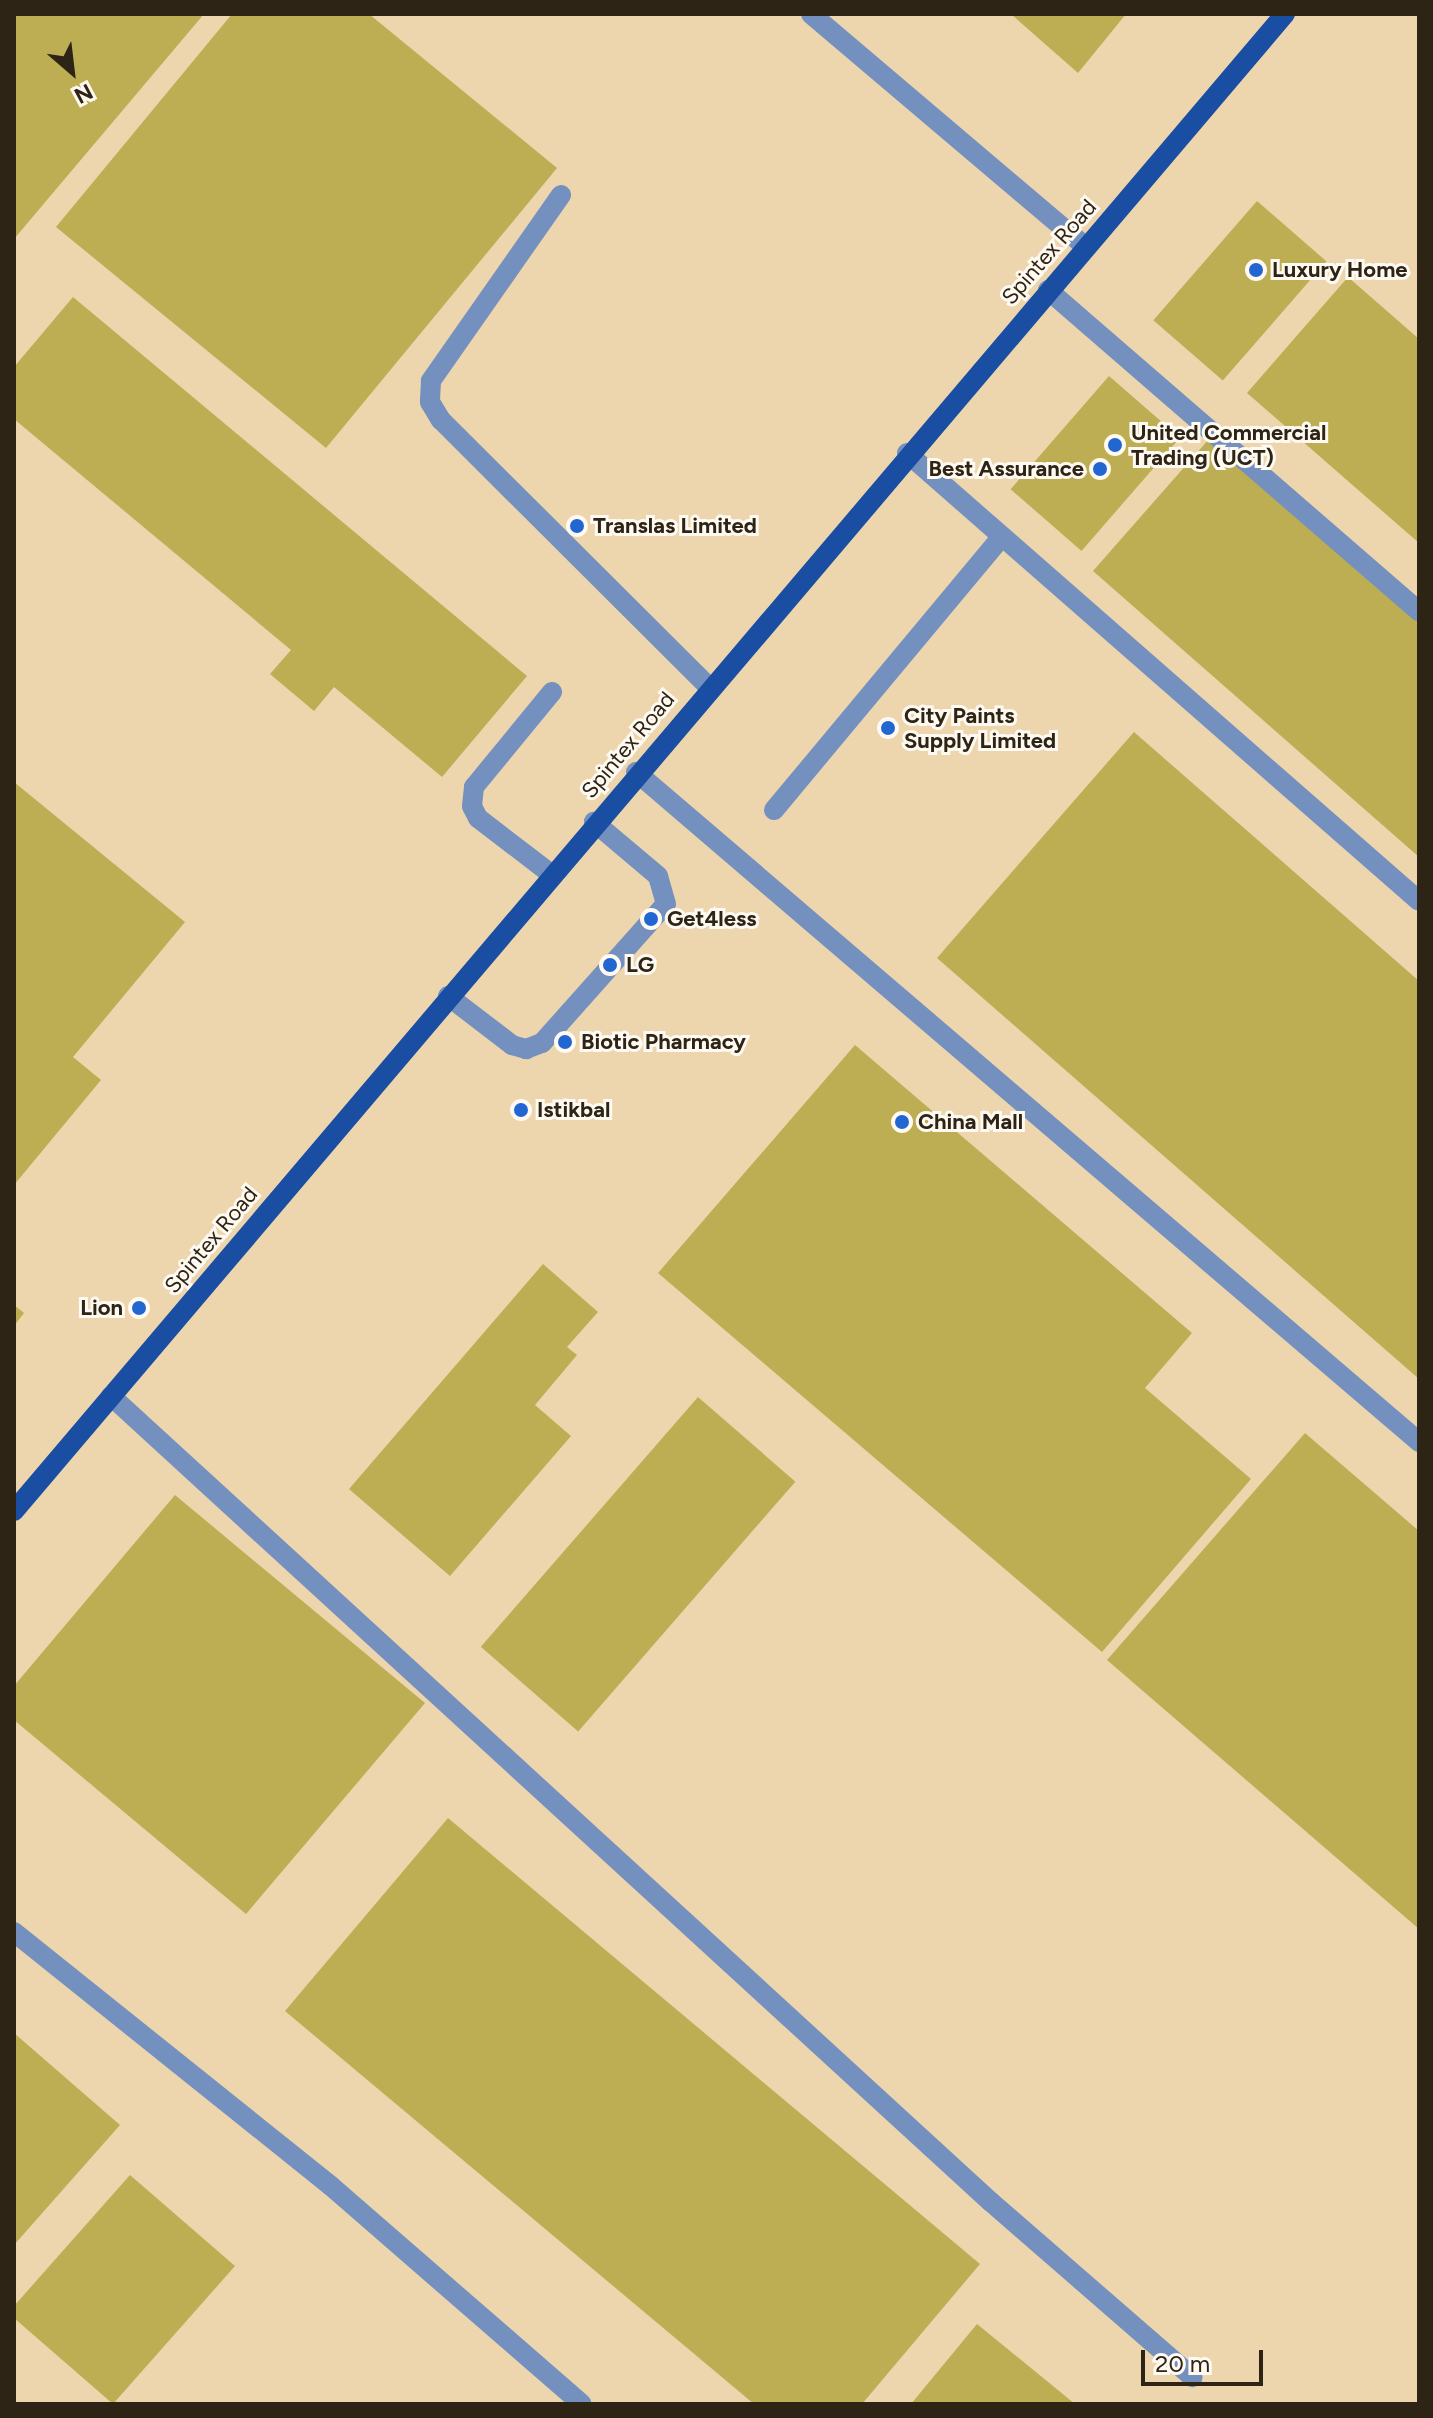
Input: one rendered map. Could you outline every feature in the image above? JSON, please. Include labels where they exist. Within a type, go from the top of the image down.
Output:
[{"type":"main road","name":"Spintex Road","points":[[14,1511],[636,772],[1285,14]]},
{"type":"lane","points":[[811,14],[1085,246]]},
{"type":"lane","points":[[561,195],[431,381],[430,402],[441,420],[709,687]]},
{"type":"lane","points":[[1048,290],[1419,611]]},
{"type":"lane","points":[[907,453],[1419,901]]},
{"type":"lane","points":[[774,810],[1002,536]]},
{"type":"lane","points":[[551,874],[478,818],[472,806],[474,787],[552,692]]},
{"type":"lane","points":[[636,772],[1419,1442]]},
{"type":"lane","points":[[448,996],[512,1045],[526,1049],[542,1043],[666,904],[658,876],[594,822]]},
{"type":"lane","points":[[111,1396],[853,2077],[1192,2377]]},
{"type":"lane","points":[[14,1932],[331,2186],[582,2404]]},
{"type":"building","points":[[14,14],[204,14],[14,239]]},
{"type":"building","points":[[232,14],[369,14],[557,168],[326,448],[56,227]]},
{"type":"building","points":[[1011,14],[1126,14],[1078,73]]},
{"type":"building","points":[[1257,201],[1326,261],[1223,381],[1153,320]]},
{"type":"building","points":[[1348,277],[1419,339],[1419,543],[1247,393]]},
{"type":"building","points":[[73,297],[527,676],[442,777],[334,687],[314,711],[270,674],[291,650],[14,419],[14,367]]},
{"type":"building","points":[[1109,376],[1180,438],[1082,551],[1011,489]]},
{"type":"building","points":[[1209,439],[1419,623],[1419,857],[1093,571]]},
{"type":"building","points":[[1134,732],[1419,981],[1419,1379],[937,958]]},
{"type":"building","points":[[14,782],[185,922],[73,1057],[101,1080],[14,1185]]},
{"type":"building","points":[[855,1045],[1192,1333],[1145,1388],[1251,1479],[1102,1652],[658,1273]]},
{"type":"building","points":[[543,1264],[598,1312],[567,1347],[577,1355],[535,1405],[571,1436],[450,1576],[349,1489]]},
{"type":"building","points":[[14,1305],[24,1313],[14,1326]]},
{"type":"building","points":[[698,1397],[795,1482],[578,1731],[481,1647]]},
{"type":"building","points":[[1305,1433],[1419,1531],[1419,1929],[1107,1660]]},
{"type":"building","points":[[175,1495],[425,1703],[246,1914],[14,1720],[14,1686]]},
{"type":"building","points":[[448,1818],[980,2264],[862,2404],[754,2404],[285,2011]]},
{"type":"building","points":[[14,2033],[120,2125],[14,2245]]},
{"type":"building","points":[[130,2175],[235,2266],[113,2404],[14,2318],[14,2306]]},
{"type":"building","points":[[977,2324],[1075,2404],[911,2404]]},
{"type":"place","name":"Luxury Home","points":[[1256,270]]},
{"type":"place","name":"United Commercial Trading (UCT)","points":[[1115,445]]},
{"type":"place","name":"Best Assurance","points":[[1100,469]]},
{"type":"place","name":"Translas Limited","points":[[577,526]]},
{"type":"place","name":"City Paints Supply Limited","points":[[888,728]]},
{"type":"place","name":"Get4less","points":[[651,919]]},
{"type":"place","name":"LG","points":[[610,965]]},
{"type":"place","name":"Biotic Pharmacy","points":[[565,1042]]},
{"type":"place","name":"Istikbal","points":[[521,1110]]},
{"type":"place","name":"China Mall","points":[[902,1122]]},
{"type":"place","name":"Lion","points":[[139,1308]]}]
